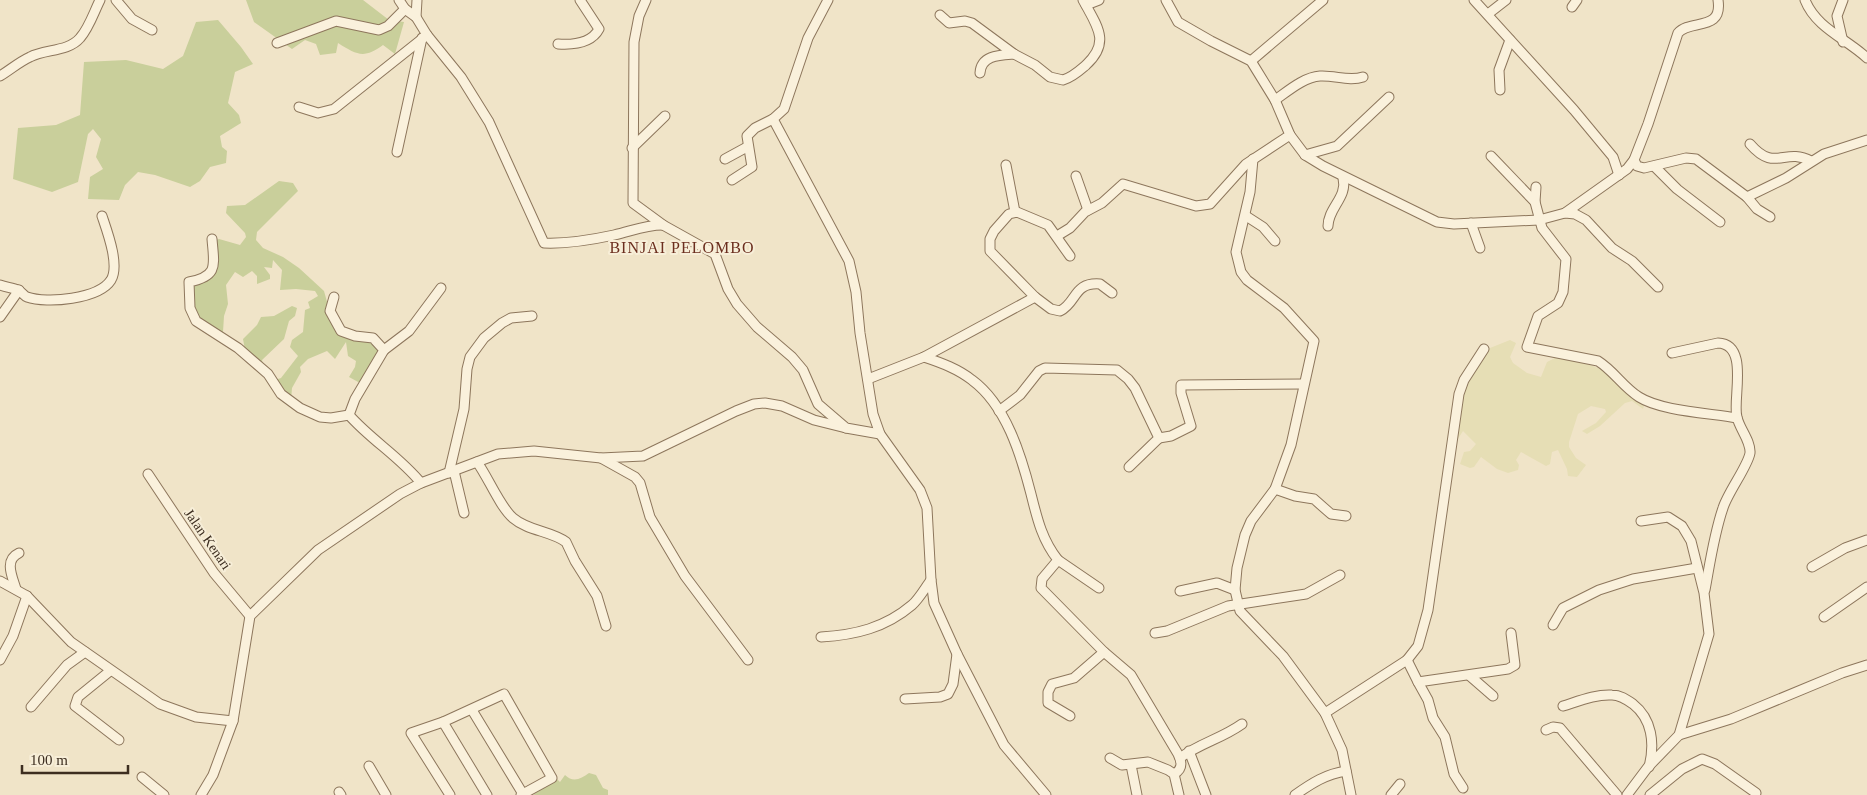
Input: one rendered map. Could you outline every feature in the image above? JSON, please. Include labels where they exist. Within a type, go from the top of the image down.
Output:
[{"type":"street","points":[[0,76],[28,58],[43,52],[58,50],[76,42],[85,30],[100,0]]},
{"type":"street","points":[[116,0],[132,19],[152,30]]},
{"type":"street","points":[[399,0],[405,9],[416,17]]},
{"type":"street","points":[[417,0],[416,17],[424,37],[461,76],[489,122],[544,243],[584,240],[623,232],[644,225],[663,225]]},
{"type":"street","points":[[558,44],[579,44],[592,37],[599,29],[580,0]]},
{"type":"street","points":[[646,0],[639,16],[634,42],[633,203],[663,225],[715,254],[728,289],[737,304],[757,327],[792,357],[803,370],[818,404],[846,428]]},
{"type":"street","points":[[732,180],[752,167],[747,146],[747,136],[750,132],[773,119],[786,105],[808,38],[828,0]]},
{"type":"street","points":[[940,14],[949,23],[965,21],[972,23],[1014,54],[1035,65],[1054,79],[1063,80],[1073,76],[1090,61],[1101,46],[1098,32],[1085,3],[1099,0]]},
{"type":"street","points":[[1166,0],[1178,22],[1251,61],[1275,100],[1290,135],[1306,154],[1343,178],[1394,200],[1437,222],[1454,224],[1538,220],[1565,213],[1619,175],[1634,160],[1678,33],[1684,28],[1698,26],[1714,18],[1718,10],[1718,0]]},
{"type":"street","points":[[1251,61],[1323,0]]},
{"type":"street","points":[[1474,0],[1574,110],[1613,158],[1619,175]]},
{"type":"street","points":[[1488,14],[1506,0]]},
{"type":"street","points":[[1805,0],[1816,16],[1843,42],[1867,58]]},
{"type":"street","points":[[1843,0],[1837,16],[1843,42]]},
{"type":"street","points":[[277,43],[331,22],[343,21],[365,28],[380,30],[388,26],[405,9]]},
{"type":"street","points":[[299,107],[322,113],[334,109],[424,37]]},
{"type":"street","points":[[397,152],[424,37]]},
{"type":"street","points":[[1500,90],[1499,70],[1510,40]]},
{"type":"street","points":[[980,73],[983,64],[990,58],[1014,54]]},
{"type":"street","points":[[1275,100],[1312,77],[1323,76],[1355,80],[1363,77]]},
{"type":"street","points":[[1306,154],[1337,146],[1389,96]]},
{"type":"street","points":[[632,148],[666,116]]},
{"type":"street","points":[[773,119],[849,261],[873,414],[880,434],[920,490],[927,508],[934,603],[957,654],[1004,745],[1046,795]]},
{"type":"street","points":[[1057,236],[1070,228],[1088,210],[1102,203],[1119,186],[1125,184],[1196,206],[1206,206],[1215,201],[1231,178],[1253,159],[1290,135]]},
{"type":"street","points":[[1747,197],[1786,178],[1811,161],[1829,152],[1867,140]]},
{"type":"street","points":[[1750,144],[1767,159],[1775,160],[1798,156],[1811,161]]},
{"type":"street","points":[[725,159],[747,146]]},
{"type":"street","points":[[1491,156],[1535,202]]},
{"type":"street","points":[[1634,160],[1640,168],[1655,167],[1686,158],[1696,159],[1747,197],[1757,209],[1770,217]]},
{"type":"street","points":[[1253,159],[1246,216],[1236,252],[1241,272],[1247,280],[1284,308],[1298,326],[1313,338],[1314,345],[1303,384],[1297,424],[1275,489],[1251,521],[1245,535],[1237,568],[1235,590],[1237,604],[1247,621],[1278,651],[1325,714],[1342,750],[1351,795]]},
{"type":"street","points":[[1006,165],[1015,212]]},
{"type":"street","points":[[1655,167],[1677,189],[1720,222]]},
{"type":"street","points":[[1076,176],[1088,210]]},
{"type":"street","points":[[1328,226],[1330,216],[1344,189],[1343,178]]},
{"type":"street","points":[[1536,186],[1535,202],[1538,220],[1542,228],[1564,255],[1567,269],[1563,292],[1558,302],[1538,316],[1527,347],[1598,361],[1607,367],[1630,391],[1648,402],[1737,418]]},
{"type":"street","points":[[1070,256],[1057,236],[1043,222],[1015,212],[1007,216],[995,228],[990,239],[989,248],[995,257],[1051,309],[1058,311],[1064,308],[1078,290],[1087,286],[1100,284],[1112,293]]},
{"type":"street","points":[[1565,213],[1574,214],[1586,220],[1612,248],[1632,261],[1658,287]]},
{"type":"street","points":[[0,285],[19,290],[26,297],[66,299],[90,293],[110,280],[112,255],[102,216]]},
{"type":"street","points":[[1246,216],[1263,227],[1275,241]]},
{"type":"street","points":[[1471,223],[1480,248]]},
{"type":"street","points":[[212,239],[214,262],[212,273],[205,279],[189,282],[190,308],[196,321],[238,348],[268,374],[281,394],[300,408],[326,418],[350,415]]},
{"type":"street","points":[[350,415],[355,398],[384,350],[409,331],[441,288]]},
{"type":"street","points":[[0,316],[19,290]]},
{"type":"street","points":[[334,297],[330,311],[337,327],[355,336],[373,338],[384,350]]},
{"type":"street","points":[[868,379],[924,357],[1036,297]]},
{"type":"street","points":[[464,513],[452,472],[464,409],[467,369],[470,357],[481,342],[502,323],[511,318],[532,316]]},
{"type":"street","points":[[1672,353],[1712,344],[1725,345],[1734,358],[1739,371],[1735,400],[1737,418],[1750,454],[1723,507],[1704,593]]},
{"type":"street","points":[[1325,714],[1407,660],[1418,646],[1428,610],[1459,394],[1464,380],[1484,349]]},
{"type":"street","points":[[924,357],[948,365],[974,381],[999,411],[1025,469],[1043,538],[1058,560],[1099,588]]},
{"type":"street","points":[[999,411],[1020,395],[1042,369],[1088,370],[1111,368],[1122,374],[1135,388],[1160,438]]},
{"type":"street","points":[[1130,467],[1160,438],[1170,436],[1191,426],[1191,419],[1180,393],[1181,385],[1303,384]]},
{"type":"street","points":[[201,795],[219,759],[233,721],[250,616],[318,550],[392,499],[420,483],[498,454],[518,451],[601,458],[635,457],[652,453],[736,411],[766,403],[782,406],[814,420],[880,434]]},
{"type":"street","points":[[350,415],[366,434],[413,474],[420,483]]},
{"type":"street","points":[[601,458],[626,472],[640,483],[650,517],[685,576],[748,660]]},
{"type":"street","points":[[477,462],[489,479],[501,503],[513,518],[566,542],[578,567],[598,596],[606,626]]},
{"type":"street","name":"Jalan Kenari","points":[[148,474],[214,574],[250,616]]},
{"type":"street","points":[[1275,489],[1295,496],[1314,499],[1331,514],[1346,516]]},
{"type":"street","points":[[1627,795],[1648,767],[1679,735],[1709,634],[1704,593],[1691,541],[1682,526],[1674,519],[1658,518],[1640,521]]},
{"type":"street","points":[[1812,567],[1845,548],[1867,540]]},
{"type":"street","points":[[16,589],[10,562],[13,556],[19,553]]},
{"type":"street","points":[[1058,560],[1042,579],[1041,588],[1104,652],[1120,664],[1138,684],[1180,758],[1180,768],[1174,774]]},
{"type":"street","points":[[1553,625],[1563,608],[1599,590],[1633,579],[1697,568]]},
{"type":"street","points":[[1154,633],[1163,632],[1208,613],[1237,604],[1316,591],[1340,576]]},
{"type":"street","points":[[821,637],[857,634],[875,628],[913,604],[931,580]]},
{"type":"street","points":[[0,582],[27,596],[49,622],[110,671],[171,710],[196,717],[233,721]]},
{"type":"street","points":[[1180,591],[1216,583],[1235,590]]},
{"type":"street","points":[[1824,617],[1867,587]]},
{"type":"street","points":[[0,660],[13,636],[27,596]]},
{"type":"street","points":[[1418,682],[1470,676],[1513,667],[1515,660],[1511,632]]},
{"type":"street","points":[[31,707],[61,671],[85,652]]},
{"type":"street","points":[[1070,716],[1048,703],[1050,688],[1055,682],[1074,678],[1104,652]]},
{"type":"street","points":[[905,699],[940,697],[948,694],[953,684],[957,654]]},
{"type":"street","points":[[1407,660],[1428,700],[1433,718],[1445,737],[1454,774],[1463,788]]},
{"type":"street","points":[[1679,735],[1731,719],[1842,673],[1867,665]]},
{"type":"street","points":[[110,671],[78,697],[75,706],[119,740]]},
{"type":"street","points":[[1470,676],[1493,696]]},
{"type":"street","points":[[450,795],[411,733],[472,710],[504,694],[552,778],[522,794],[472,710]]},
{"type":"street","points":[[1563,706],[1610,694],[1626,699],[1647,718],[1652,749],[1648,767]]},
{"type":"street","points":[[443,722],[487,795]]},
{"type":"street","points":[[1180,758],[1189,751],[1220,739],[1242,724]]},
{"type":"street","points":[[1546,730],[1553,727],[1560,728],[1617,795]]},
{"type":"street","points":[[1189,751],[1206,795]]},
{"type":"street","points":[[1110,758],[1122,765],[1148,762],[1160,765],[1174,774],[1179,795]]},
{"type":"street","points":[[1650,795],[1682,768],[1702,759],[1715,764],[1756,793]]},
{"type":"street","points":[[1131,765],[1137,795]]},
{"type":"street","points":[[369,766],[386,795]]},
{"type":"street","points":[[1295,795],[1316,780],[1330,774],[1346,771]]},
{"type":"street","points":[[142,777],[164,795]]},
{"type":"street","points":[[1391,795],[1400,784]]},
{"type":"shaded area","points":[[1510,340],[1516,343],[1510,357],[1513,363],[1527,373],[1541,377],[1547,362],[1559,356],[1583,362],[1605,371],[1645,402],[1643,409],[1632,401],[1625,403],[1600,426],[1587,434],[1582,431],[1596,423],[1606,412],[1605,409],[1591,406],[1578,414],[1569,447],[1576,458],[1586,465],[1577,477],[1568,476],[1567,469],[1558,450],[1552,452],[1550,464],[1546,466],[1521,452],[1516,460],[1519,465],[1518,470],[1508,473],[1497,469],[1481,457],[1474,467],[1470,468],[1460,464],[1464,452],[1470,451],[1476,444],[1463,431],[1456,442],[1462,393],[1490,348]]},
{"type":"green space","points":[[246,0],[363,0],[389,20],[404,22],[395,54],[383,45],[371,52],[361,54],[338,43],[336,53],[320,55],[316,44],[305,40],[292,49],[254,22]]},
{"type":"green space","points":[[218,20],[253,64],[235,72],[228,103],[239,115],[241,123],[220,136],[222,147],[227,151],[226,163],[210,167],[200,181],[190,187],[155,175],[138,172],[125,185],[119,200],[88,199],[90,177],[103,169],[96,157],[101,139],[93,129],[88,134],[78,182],[52,192],[13,179],[18,128],[56,125],[80,115],[84,62],[126,60],[163,69],[183,56],[196,22]]},
{"type":"green space","points":[[279,181],[293,183],[298,191],[257,232],[256,240],[263,248],[283,257],[299,268],[324,291],[334,327],[371,340],[378,347],[378,354],[360,383],[349,377],[356,361],[348,356],[346,342],[335,359],[327,351],[308,359],[300,367],[301,372],[292,388],[291,400],[275,380],[281,378],[298,356],[290,347],[292,340],[303,332],[305,310],[310,308],[308,302],[318,296],[315,291],[280,290],[282,270],[273,260],[272,268],[264,267],[270,275],[270,279],[257,284],[257,276],[252,271],[243,277],[235,272],[226,285],[228,304],[224,316],[223,332],[241,347],[197,319],[193,310],[193,286],[209,279],[216,272],[216,240],[219,239],[240,245],[246,237],[245,233],[226,213],[227,206],[245,205]]},
{"type":"green space","points":[[292,306],[297,308],[295,316],[289,321],[284,339],[262,360],[263,365],[245,350],[243,339],[257,325],[261,317],[274,316]]},
{"type":"green space","points":[[589,773],[596,775],[603,788],[608,790],[608,795],[533,795],[557,779],[560,782],[565,775],[571,779],[577,779]]},
{"type":"district","name":"BINJAI PELOMBO","points":[[682,247]]}]
